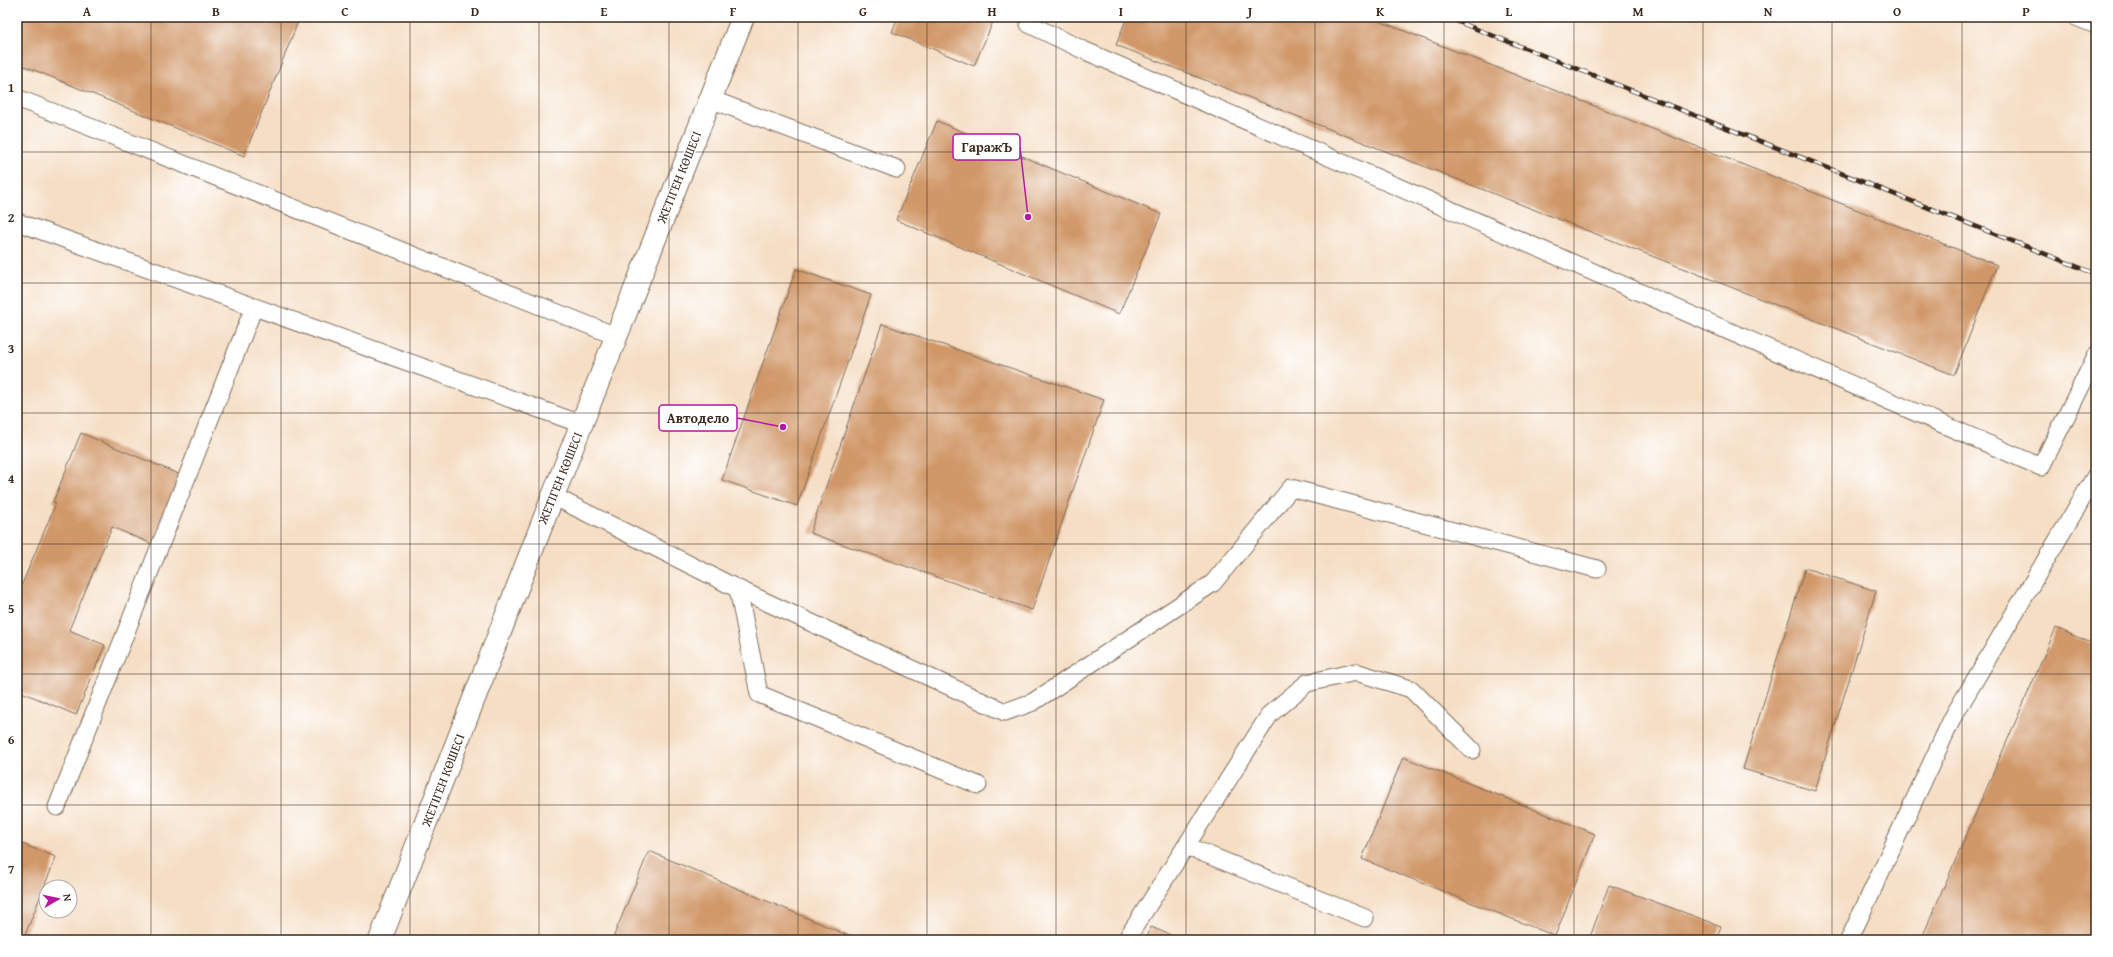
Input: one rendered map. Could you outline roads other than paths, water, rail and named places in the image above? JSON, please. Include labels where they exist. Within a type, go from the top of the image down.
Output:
[{"type":"street","name":"ЖЕТІГЕН КӨШЕСІ","points":[[380,940],[581,424],[743,17]]},
{"type":"lane","points":[[1032,17],[1029,24],[1081,49],[2041,466],[2096,356]]},
{"type":"lane","points":[[2076,17],[2096,25]]},
{"type":"lane","points":[[17,98],[616,336]]},
{"type":"lane","points":[[710,100],[897,170]]},
{"type":"lane","points":[[17,222],[581,424]]},
{"type":"lane","points":[[57,808],[254,307]]},
{"type":"lane","points":[[1849,940],[1953,717],[2096,475]]},
{"type":"lane","points":[[553,496],[738,589],[1005,712],[1032,702],[1213,583],[1291,488],[1597,569]]},
{"type":"lane","points":[[738,589],[759,694],[978,785]]},
{"type":"lane","points":[[1126,940],[1270,714],[1307,683],[1356,672],[1410,689],[1472,750]]},
{"type":"lane","points":[[1186,846],[1365,918]]},
{"type":"railway","points":[[1446,17],[2096,274]]},
{"type":"place","name":"ГаражЪ","points":[[1028,217]]},
{"type":"place","name":"Автодело","points":[[783,427]]}]
